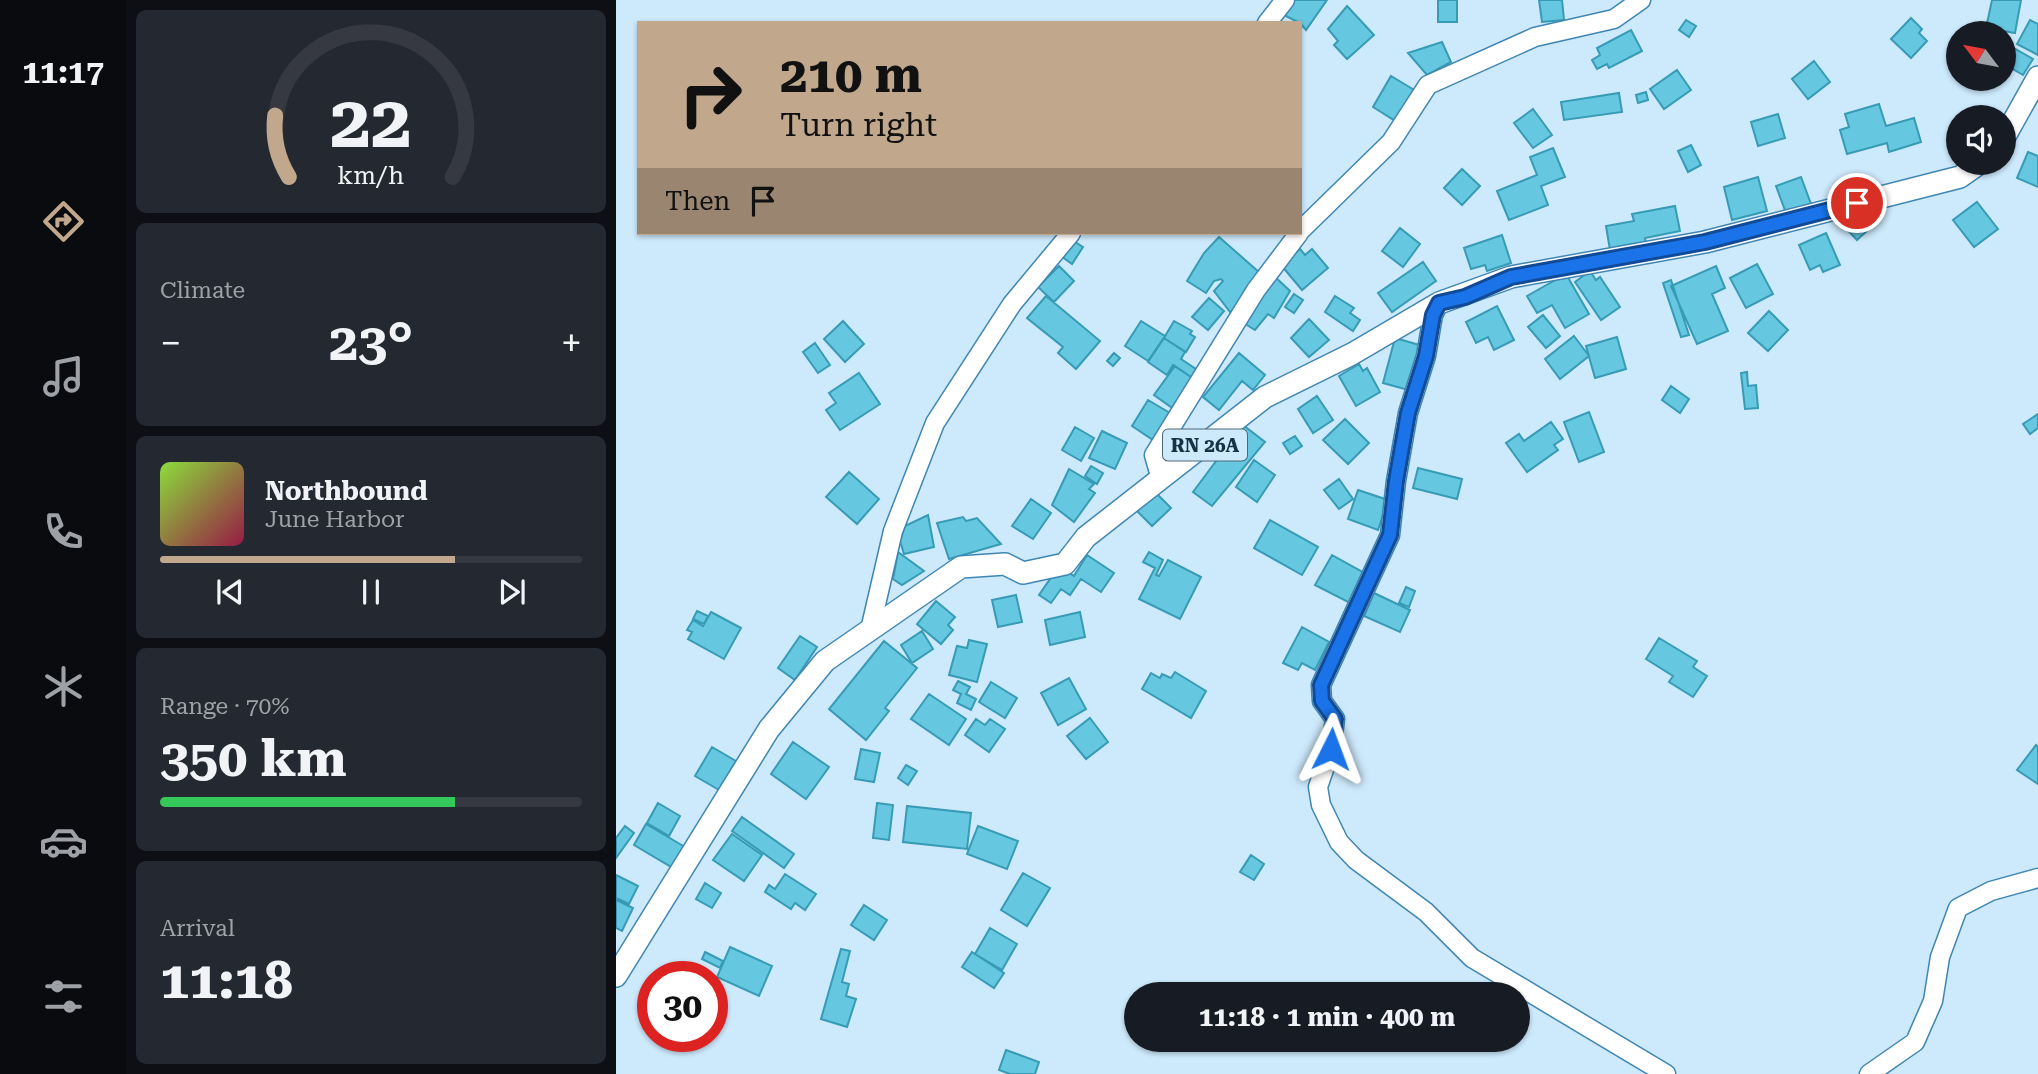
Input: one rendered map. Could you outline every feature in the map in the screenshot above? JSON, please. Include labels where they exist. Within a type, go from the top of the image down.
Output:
[{"type":"main road","points":[[2016,116],[2038,77]]},
{"type":"main road","name":"RN 26A","points":[[616,976],[769,729],[825,661],[961,567],[984,568],[1006,564],[1023,573],[1065,564],[1086,537],[1160,476],[1189,458],[1265,397],[1352,355],[1439,303],[1465,297],[1511,277],[1705,242],[1962,175]]},
{"type":"street","points":[[1268,21],[1284,0]]},
{"type":"street","points":[[1302,230],[1371,165],[1405,124],[1412,107],[1428,85],[1535,37],[1614,19],[1641,0]]},
{"type":"street","points":[[870,630],[893,531],[935,423],[1012,304],[1069,235]]},
{"type":"street","points":[[1160,476],[1154,455],[1256,290],[1298,235]]},
{"type":"street","points":[[1439,303],[1433,315],[1426,356],[1408,413],[1390,535],[1321,685],[1322,701],[1335,719],[1331,749],[1318,787],[1321,804],[1339,842],[1356,860],[1426,912],[1472,958],[1666,1074]]},
{"type":"street","points":[[1869,1074],[1915,1042],[1933,1001],[1940,957],[1958,908],[1991,891],[2038,878]]},
{"type":"building","points":[[1294,0],[1327,0],[1306,30],[1302,21],[1284,15]]},
{"type":"building","points":[[1438,0],[1457,0],[1457,22],[1438,22]]},
{"type":"building","points":[[1539,0],[1562,0],[1564,20],[1542,22]]},
{"type":"building","points":[[1992,0],[2021,0],[2016,28],[2016,21],[1988,21]]},
{"type":"building","points":[[1347,6],[1374,35],[1347,59],[1334,45],[1338,41],[1328,29]]},
{"type":"building","points":[[1911,18],[1922,29],[1919,33],[1927,41],[1911,58],[1891,39]]},
{"type":"building","points":[[1686,20],[1696,26],[1689,37],[1679,30]]},
{"type":"building","points":[[2030,20],[2038,24],[2038,55],[2017,44]]},
{"type":"building","points":[[1631,30],[1642,51],[1609,68],[1607,64],[1597,69],[1592,60],[1600,55],[1597,48]]},
{"type":"building","points":[[1442,42],[1451,62],[1427,75],[1408,53]]},
{"type":"building","points":[[2016,49],[2033,59],[2023,75],[2016,71]]},
{"type":"building","points":[[1814,61],[1830,82],[1808,99],[1792,79]]},
{"type":"building","points":[[1677,70],[1691,90],[1664,109],[1650,89]]},
{"type":"building","points":[[1391,76],[1416,91],[1397,122],[1373,107]]},
{"type":"building","points":[[1646,92],[1648,100],[1638,103],[1636,95]]},
{"type":"building","points":[[1619,93],[1622,112],[1564,120],[1561,102]]},
{"type":"building","points":[[1879,104],[1886,126],[1914,118],[1921,142],[1889,152],[1887,143],[1847,154],[1840,130],[1849,127],[1845,114]]},
{"type":"building","points":[[1533,109],[1552,135],[1533,148],[1514,123]]},
{"type":"building","points":[[1778,114],[1785,138],[1758,146],[1751,122]]},
{"type":"building","points":[[1691,145],[1701,165],[1688,172],[1678,151]]},
{"type":"building","points":[[1553,148],[1565,177],[1541,186],[1548,205],[1509,220],[1497,191],[1537,175],[1530,157]]},
{"type":"building","points":[[2028,152],[2038,156],[2038,187],[2017,178]]},
{"type":"building","points":[[1462,169],[1480,186],[1462,205],[1444,188]]},
{"type":"building","points":[[1758,177],[1767,211],[1732,220],[1724,187]]},
{"type":"building","points":[[1801,177],[1811,204],[1786,213],[1776,186]]},
{"type":"building","points":[[1977,202],[1998,229],[1974,247],[1953,220]]},
{"type":"building","points":[[1675,206],[1680,231],[1645,238],[1646,243],[1610,250],[1606,226],[1634,221],[1632,214]]},
{"type":"building","points":[[1858,216],[1869,229],[1857,240],[1845,227]]},
{"type":"building","points":[[1400,228],[1420,244],[1403,267],[1382,251]]},
{"type":"building","points":[[1826,233],[1840,265],[1823,272],[1820,265],[1810,270],[1799,245]]},
{"type":"building","points":[[1502,235],[1511,263],[1487,271],[1485,265],[1471,269],[1464,248]]},
{"type":"building","points":[[1219,237],[1260,273],[1243,304],[1230,312],[1214,291],[1223,281],[1221,279],[1214,281],[1206,293],[1187,281],[1204,253]]},
{"type":"building","points":[[1072,240],[1083,247],[1072,264],[1061,256]]},
{"type":"building","points":[[1300,249],[1305,255],[1312,249],[1328,268],[1302,290],[1281,265]]},
{"type":"building","points":[[1423,262],[1436,281],[1392,312],[1378,293]]},
{"type":"building","points":[[1757,264],[1773,294],[1746,308],[1730,278]]},
{"type":"building","points":[[1059,266],[1074,281],[1054,302],[1038,287]]},
{"type":"building","points":[[1716,266],[1725,288],[1712,294],[1728,331],[1697,344],[1671,286]]},
{"type":"building","points":[[1590,271],[1596,280],[1600,277],[1620,307],[1601,320],[1575,282]]},
{"type":"building","points":[[1566,274],[1589,314],[1565,328],[1552,305],[1537,313],[1527,296]]},
{"type":"building","points":[[1273,275],[1290,291],[1274,318],[1268,314],[1255,330],[1242,322]]},
{"type":"building","points":[[1671,280],[1689,335],[1681,337],[1663,283]]},
{"type":"building","points":[[1294,294],[1303,300],[1294,313],[1285,307]]},
{"type":"building","points":[[1046,296],[1100,341],[1076,369],[1058,353],[1063,347],[1027,318]]},
{"type":"building","points":[[1335,296],[1354,308],[1350,313],[1360,320],[1353,331],[1325,312]]},
{"type":"building","points":[[1209,298],[1224,311],[1208,330],[1192,317]]},
{"type":"building","points":[[1497,306],[1514,340],[1494,350],[1488,337],[1476,343],[1466,322]]},
{"type":"building","points":[[1769,311],[1788,330],[1768,351],[1748,333]]},
{"type":"building","points":[[1543,315],[1560,336],[1546,348],[1528,327]]},
{"type":"building","points":[[1309,319],[1329,340],[1309,357],[1291,338]]},
{"type":"building","points":[[843,321],[864,344],[845,362],[824,339]]},
{"type":"building","points":[[1141,321],[1165,336],[1148,361],[1125,346]]},
{"type":"building","points":[[1174,321],[1192,331],[1190,334],[1195,337],[1186,352],[1164,338]]},
{"type":"building","points":[[1574,336],[1589,356],[1560,379],[1545,359]]},
{"type":"building","points":[[1617,337],[1626,369],[1595,378],[1586,346]]},
{"type":"building","points":[[1164,338],[1185,352],[1181,359],[1199,371],[1194,379],[1173,365],[1167,375],[1148,362]]},
{"type":"building","points":[[1395,338],[1423,346],[1412,391],[1383,383]]},
{"type":"building","points":[[815,343],[830,365],[818,373],[803,352]]},
{"type":"building","points":[[1114,353],[1120,358],[1113,366],[1107,361]]},
{"type":"building","points":[[1239,353],[1265,375],[1253,390],[1242,381],[1219,410],[1203,397]]},
{"type":"building","points":[[1359,364],[1363,371],[1367,368],[1380,392],[1356,406],[1339,376]]},
{"type":"building","points":[[1175,366],[1194,379],[1175,410],[1154,395]]},
{"type":"building","points":[[1747,372],[1748,386],[1756,385],[1758,408],[1745,409],[1741,373]]},
{"type":"building","points":[[859,373],[880,404],[840,430],[826,410],[836,403],[829,393]]},
{"type":"building","points":[[1671,386],[1689,399],[1680,413],[1662,400]]},
{"type":"building","points":[[1317,396],[1333,420],[1313,433],[1298,409]]},
{"type":"building","points":[[1148,400],[1170,413],[1153,440],[1132,426]]},
{"type":"building","points":[[1589,412],[1604,452],[1579,462],[1564,422]]},
{"type":"building","points":[[2038,414],[2038,428],[2030,434],[2023,424]]},
{"type":"building","points":[[1345,419],[1369,443],[1348,464],[1323,440]]},
{"type":"building","points":[[1551,422],[1563,439],[1554,445],[1558,450],[1527,472],[1506,443],[1519,434],[1524,441]]},
{"type":"building","points":[[1243,425],[1265,442],[1212,506],[1193,492]]},
{"type":"building","points":[[1075,427],[1094,438],[1081,461],[1062,450]]},
{"type":"building","points":[[1102,431],[1127,443],[1115,469],[1089,458]]},
{"type":"building","points":[[1295,436],[1302,446],[1290,454],[1283,443]]},
{"type":"building","points":[[1254,460],[1275,475],[1257,502],[1236,487]]},
{"type":"building","points":[[1091,466],[1103,473],[1097,484],[1085,476]]},
{"type":"building","points":[[1418,468],[1462,479],[1457,499],[1413,488]]},
{"type":"building","points":[[1069,469],[1094,484],[1089,489],[1095,493],[1074,522],[1052,505]]},
{"type":"building","points":[[849,472],[879,499],[857,524],[826,497]]},
{"type":"building","points":[[1339,479],[1353,499],[1339,509],[1324,490]]},
{"type":"building","points":[[1358,490],[1388,500],[1378,530],[1348,519]]},
{"type":"building","points":[[1154,491],[1171,508],[1152,526],[1135,509]]},
{"type":"building","points":[[1031,499],[1051,513],[1033,539],[1012,526]]},
{"type":"building","points":[[928,515],[934,547],[904,554],[900,541],[905,526]]},
{"type":"building","points":[[963,517],[966,521],[977,518],[1001,544],[949,559],[937,523]]},
{"type":"building","points":[[1270,520],[1318,547],[1302,575],[1254,548]]},
{"type":"building","points":[[898,552],[924,571],[902,585],[893,579]]},
{"type":"building","points":[[1149,552],[1163,560],[1156,575],[1159,576],[1168,560],[1201,577],[1180,619],[1139,599],[1155,568],[1143,562]]},
{"type":"building","points":[[1087,555],[1114,573],[1101,592],[1081,579],[1070,595],[1061,589],[1051,603],[1039,595],[1059,566],[1074,576]]},
{"type":"building","points":[[1332,555],[1366,574],[1350,603],[1315,585]]},
{"type":"building","points":[[1406,587],[1415,591],[1409,607],[1399,603]]},
{"type":"building","points":[[1374,593],[1410,610],[1400,632],[1364,616]]},
{"type":"building","points":[[1016,595],[1022,622],[998,627],[992,600]]},
{"type":"building","points":[[936,601],[955,617],[948,625],[953,630],[941,644],[917,624]]},
{"type":"building","points":[[697,611],[708,616],[704,624],[693,619]]},
{"type":"building","points":[[711,612],[741,628],[724,659],[688,639],[692,632],[687,630],[693,620],[703,626]]},
{"type":"building","points":[[1080,612],[1085,637],[1050,645],[1045,620]]},
{"type":"building","points":[[1302,627],[1329,642],[1315,670],[1302,663],[1298,670],[1283,663]]},
{"type":"building","points":[[922,631],[933,649],[912,663],[901,645]]},
{"type":"building","points":[[800,636],[817,647],[795,680],[778,668]]},
{"type":"building","points":[[1659,638],[1697,661],[1693,667],[1707,676],[1693,697],[1669,682],[1673,676],[1646,659]]},
{"type":"building","points":[[969,640],[987,644],[977,682],[949,675],[957,646],[967,648]]},
{"type":"building","points":[[884,641],[917,668],[885,708],[889,711],[866,740],[829,709]]},
{"type":"building","points":[[1175,672],[1206,691],[1191,718],[1142,689],[1151,673],[1160,678],[1162,674],[1171,678]]},
{"type":"building","points":[[1069,678],[1086,709],[1058,725],[1041,693]]},
{"type":"building","points":[[958,681],[970,687],[966,694],[976,699],[971,710],[957,703],[961,694],[953,690]]},
{"type":"building","points":[[991,682],[1017,698],[1005,718],[979,702]]},
{"type":"building","points":[[929,694],[966,719],[949,745],[911,719]]},
{"type":"building","points":[[1090,718],[1108,742],[1086,759],[1067,736]]},
{"type":"building","points":[[976,719],[985,725],[990,719],[1005,729],[989,752],[965,735]]},
{"type":"building","points":[[793,742],[829,767],[806,799],[771,774]]},
{"type":"building","points":[[2036,745],[2038,747],[2038,784],[2017,770]]},
{"type":"building","points":[[712,747],[736,761],[719,790],[695,776]]},
{"type":"building","points":[[861,749],[880,753],[874,782],[855,779]]},
{"type":"building","points":[[906,765],[917,771],[908,785],[898,778]]},
{"type":"building","points":[[658,803],[680,816],[669,836],[647,823]]},
{"type":"building","points":[[877,803],[893,805],[889,840],[873,838]]},
{"type":"building","points":[[907,806],[971,813],[967,849],[903,842]]},
{"type":"building","points":[[742,817],[794,854],[784,868],[732,831]]},
{"type":"building","points":[[646,824],[685,847],[673,868],[634,845]]},
{"type":"building","points":[[625,826],[634,833],[616,858],[616,838]]},
{"type":"building","points":[[978,826],[1018,841],[1007,869],[967,854]]},
{"type":"building","points":[[732,834],[762,855],[744,881],[713,860]]},
{"type":"building","points":[[1251,855],[1264,864],[1254,880],[1240,872]]},
{"type":"building","points":[[1023,873],[1050,888],[1027,926],[1001,910]]},
{"type":"building","points":[[785,874],[816,894],[805,910],[795,903],[791,909],[765,892],[769,885],[775,889]]},
{"type":"building","points":[[616,875],[638,886],[629,904],[616,898]]},
{"type":"building","points":[[705,883],[721,893],[712,908],[696,899]]},
{"type":"building","points":[[616,900],[633,908],[622,931],[616,928]]},
{"type":"building","points":[[864,905],[887,920],[874,940],[851,925]]},
{"type":"building","points":[[990,928],[1017,944],[1002,970],[975,954]]},
{"type":"building","points":[[730,947],[772,966],[759,996],[728,982],[728,961],[724,961]]},
{"type":"building","points":[[841,949],[850,951],[842,982],[849,984],[846,996],[856,999],[847,1027],[821,1019]]},
{"type":"building","points":[[705,952],[723,961],[706,961],[702,959]]},
{"type":"building","points":[[972,952],[1004,973],[994,988],[962,967]]},
{"type":"building","points":[[1006,1050],[1039,1062],[1035,1074],[1010,1074],[999,1070]]},
{"type":"route","points":[[1331,749],[1335,719],[1322,701],[1321,685],[1358,611],[1390,535],[1408,413],[1426,356],[1433,315],[1439,303],[1465,297],[1511,277],[1705,242],[1857,203]]}]
